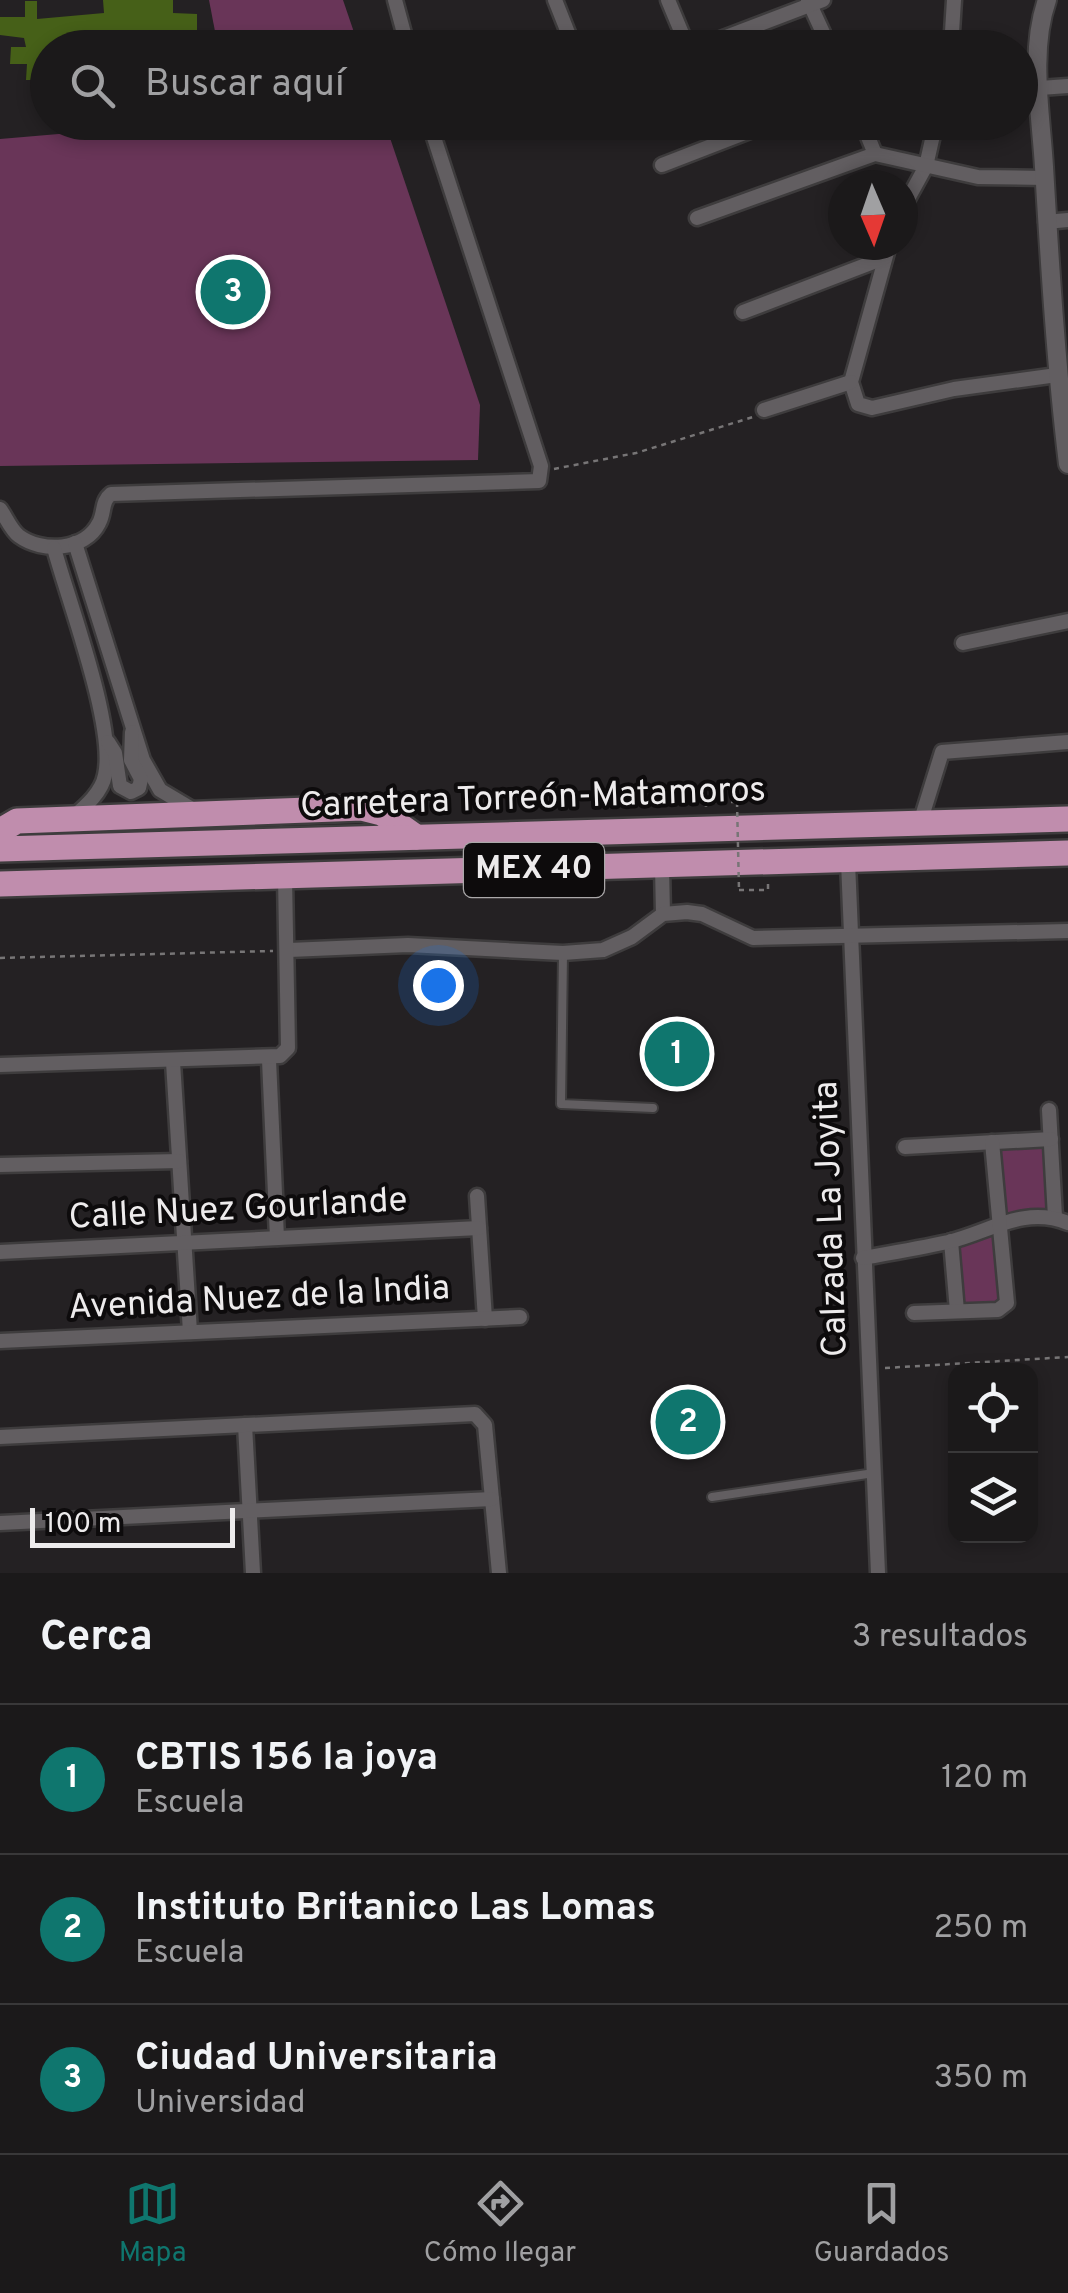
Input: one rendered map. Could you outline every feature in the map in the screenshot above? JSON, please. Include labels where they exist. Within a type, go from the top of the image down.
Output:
[{"type":"highway","points":[[0,831],[16,821],[362,808],[382,813],[416,837]]},
{"type":"highway","name":"Carretera Torreón-Matamoros","points":[[0,849],[920,823],[1068,823]]},
{"type":"highway","points":[[848,862],[868,842],[1068,823]]},
{"type":"highway","name":"MEX 40","points":[[0,884],[1068,853]]},
{"type":"street","points":[[395,0],[403,30]]},
{"type":"street","points":[[555,0],[567,30]]},
{"type":"street","points":[[668,0],[680,30]]},
{"type":"street","points":[[952,30],[954,0]]},
{"type":"street","points":[[1038,44],[1047,0]]},
{"type":"street","points":[[741,30],[814,1],[824,30]]},
{"type":"street","points":[[1038,79],[1068,86]]},
{"type":"street","points":[[1038,120],[1057,375],[1068,464]]},
{"type":"street","points":[[0,509],[17,534],[54,548],[75,544],[99,525],[105,498],[110,494],[532,484],[543,473],[435,140]]},
{"type":"street","points":[[662,164],[725,140]]},
{"type":"street","points":[[869,140],[875,154]]},
{"type":"street","points":[[918,181],[932,140]]},
{"type":"street","points":[[697,218],[875,154],[978,177],[1045,178]]},
{"type":"street","points":[[1046,222],[1068,220]]},
{"type":"street","points":[[743,312],[867,260]]},
{"type":"street","points":[[884,260],[851,382],[854,399],[864,407],[1057,375]]},
{"type":"street","points":[[764,410],[851,382]]},
{"type":"street","points":[[75,544],[142,760],[160,790],[179,805],[207,814]]},
{"type":"street","points":[[54,548],[108,742],[115,752],[120,786],[131,792],[139,788],[141,778],[129,747],[133,730]]},
{"type":"street","points":[[962,644],[1068,621]]},
{"type":"street","points":[[71,819],[97,794],[105,776],[108,742]]},
{"type":"street","points":[[920,823],[942,752],[1068,742]]},
{"type":"street","name":"Calzada La Joyita","points":[[848,862],[878,1573]]},
{"type":"street","points":[[662,867],[662,914]]},
{"type":"street","points":[[0,1065],[269,1060],[284,1054],[289,950],[285,877]]},
{"type":"street","points":[[289,950],[408,945],[563,953],[610,948],[662,914],[702,914],[752,938],[1068,931]]},
{"type":"street","points":[[269,1060],[277,1238]]},
{"type":"street","points":[[174,1062],[190,1332]]},
{"type":"street","points":[[863,1258],[952,1241],[1019,1217],[1062,1220],[1045,1140],[1049,1110]]},
{"type":"street","points":[[905,1146],[1045,1140]]},
{"type":"street","points":[[914,1313],[1005,1306],[992,1142]]},
{"type":"street","points":[[0,1165],[179,1160]]},
{"type":"street","points":[[478,1196],[485,1319]]},
{"type":"street","name":"Calle Nuez Gourlande","points":[[0,1252],[480,1228]]},
{"type":"street","points":[[952,1241],[957,1312]]},
{"type":"street","name":"Avenida Nuez de la India","points":[[0,1342],[520,1317]]},
{"type":"street","points":[[0,1438],[474,1414],[486,1425],[499,1573]]},
{"type":"street","points":[[245,1425],[253,1573]]},
{"type":"street","points":[[0,1523],[492,1499]]},
{"type":"lane","points":[[563,953],[561,1104],[654,1108]]},
{"type":"lane","points":[[712,1497],[874,1473]]},
{"type":"path","points":[[543,473],[742,424],[764,410]]},
{"type":"path","points":[[737,802],[739,890],[768,890],[768,864]]},
{"type":"path","points":[[0,958],[289,950]]},
{"type":"path","points":[[868,1370],[1068,1357]]},
{"type":"shaded area","points":[[209,0],[343,0],[353,30],[215,30]]},
{"type":"shaded area","points":[[0,139],[391,140],[480,405],[478,460],[0,466]]},
{"type":"shaded area","points":[[1049,1142],[1053,1215],[1002,1221],[994,1145]]},
{"type":"shaded area","points":[[998,1229],[1002,1306],[960,1310],[954,1243]]},
{"type":"building","points":[[103,0],[173,0],[173,13],[197,14],[197,30],[30,30],[30,80],[26,80],[27,64],[10,64],[11,47],[26,47],[24,38],[0,35],[0,17],[25,17],[25,1],[37,1],[37,19],[104,13]]},
{"type":"place","name":"Ciudad Universitaria","points":[[233,292]]},
{"type":"place","name":"CBTIS 156 la joya","points":[[677,1054]]},
{"type":"place","name":"Instituto Britanico Las Lomas","points":[[688,1422]]}]
